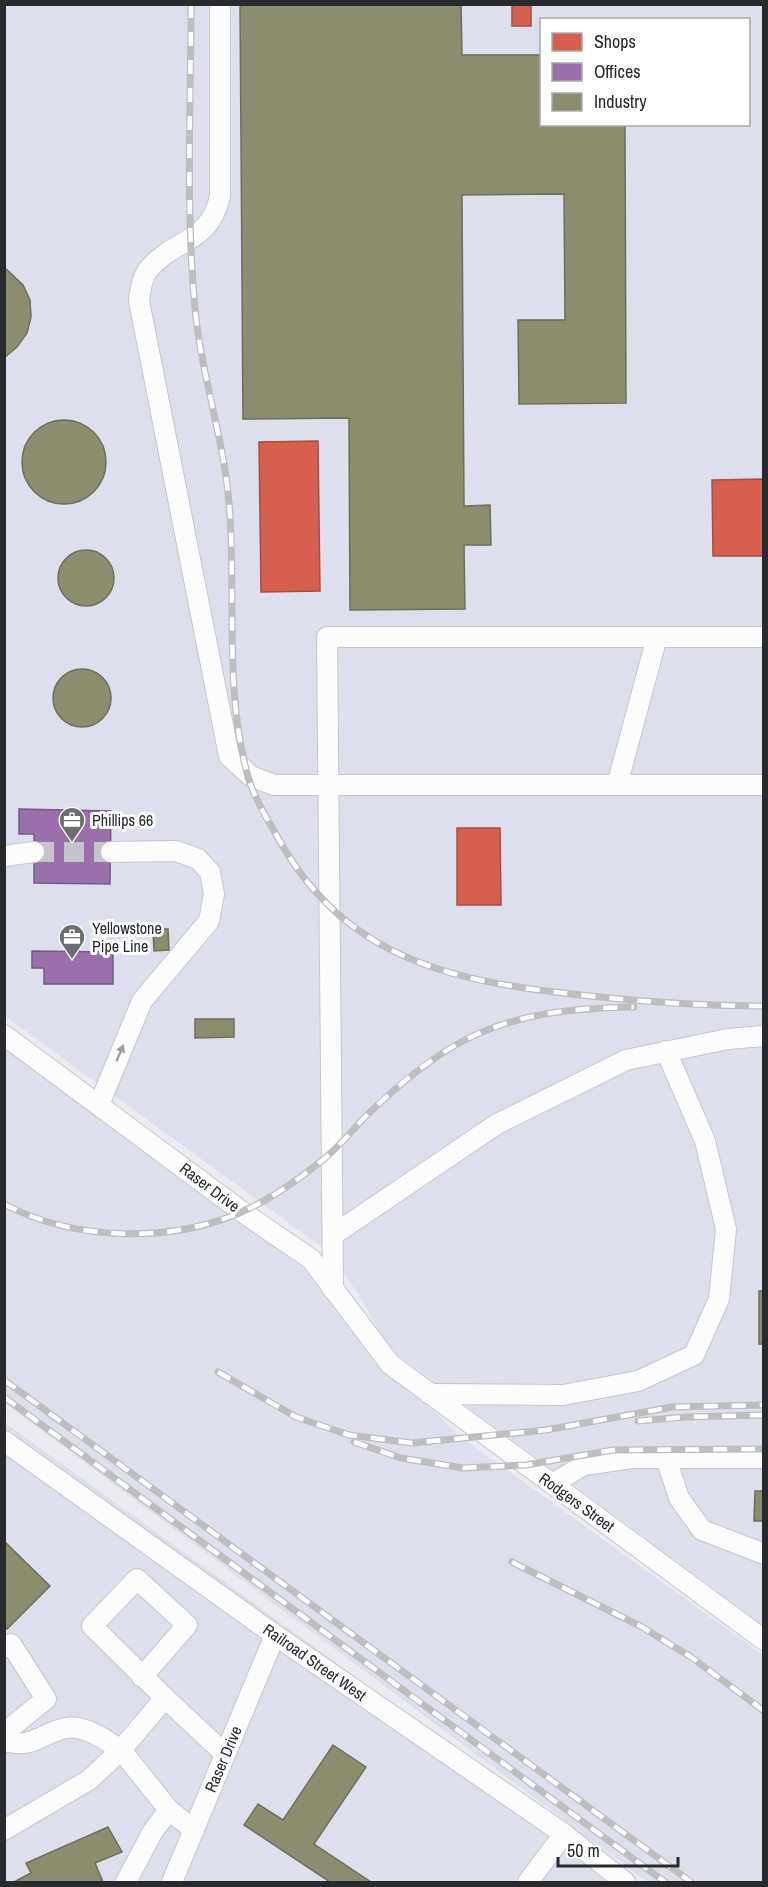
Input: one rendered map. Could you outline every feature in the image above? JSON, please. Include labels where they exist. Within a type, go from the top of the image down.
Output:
[{"type":"street","points":[[220,4],[220,196],[216,214],[206,228],[148,270],[139,301],[230,756],[251,776],[274,785],[764,785]]},
{"type":"street","points":[[333,1289],[327,637],[764,637]]},
{"type":"street","points":[[617,785],[657,637]]},
{"type":"street","points":[[99,1105],[142,1001],[209,921],[214,894],[210,872],[198,859],[176,851],[111,852]]},
{"type":"street","points":[[4,856],[34,852]]},
{"type":"street","name":"Raser Drive","points":[[4,1035],[248,1216],[311,1259],[390,1364]]},
{"type":"street","points":[[333,1235],[497,1124],[626,1060],[728,1039],[764,1036]]},
{"type":"street","points":[[430,1394],[563,1395],[638,1381],[694,1355],[719,1299],[726,1229],[705,1141],[666,1051]]},
{"type":"street","name":"Rodgers Street","points":[[390,1364],[764,1640]]},
{"type":"street","name":"Railroad Street West","points":[[4,1441],[275,1635],[564,1834],[625,1882]]},
{"type":"street","points":[[552,1484],[584,1465],[632,1458],[764,1458]]},
{"type":"street","points":[[666,1458],[679,1498],[702,1530],[764,1554]]},
{"type":"street","points":[[142,1677],[188,1625],[137,1579],[92,1626],[142,1677],[225,1754]]},
{"type":"street","name":"Raser Drive","points":[[172,1882],[275,1635]]},
{"type":"street","points":[[4,1647],[11,1644],[46,1700],[4,1733]]},
{"type":"street","points":[[4,1830],[89,1780],[121,1750],[165,1698]]},
{"type":"street","points":[[4,1741],[21,1745],[67,1728],[92,1732],[121,1750],[169,1810],[194,1830]]},
{"type":"street","points":[[126,1882],[153,1831],[169,1810]]},
{"type":"street","points":[[528,1882],[564,1834]]},
{"type":"shaded area","points":[[5,5],[763,5],[763,1625],[389,1349],[359,1295],[326,1250],[5,1016]]},
{"type":"shaded area","points":[[4,1047],[303,1268],[354,1333],[457,1434],[763,1655],[763,1882],[647,1882],[5,1403]]},
{"type":"shaded area","points":[[4,1422],[498,1780],[635,1882],[5,1882]]},
{"type":"building: Shops","points":[[512,4],[531,4],[531,26],[512,26]]},
{"type":"building: Shops","points":[[318,441],[320,591],[261,592],[259,442]]},
{"type":"building: Shops","points":[[764,479],[764,556],[713,556],[712,480]]},
{"type":"building: Shops","points":[[457,828],[500,828],[501,905],[457,905]]},
{"type":"building: Offices","name":"Phillips 66","points":[[19,809],[111,811],[110,884],[34,883],[34,834],[19,834]]},
{"type":"building: Offices","name":"Yellowstone Pipe Line","points":[[32,951],[113,952],[113,984],[44,984],[44,968],[32,968]]},
{"type":"building: Industry","points":[[240,4],[461,4],[462,55],[540,55],[540,126],[625,126],[626,403],[519,404],[518,320],[565,320],[564,194],[462,195],[464,506],[490,505],[491,545],[464,545],[465,609],[350,610],[349,418],[243,419]]},
{"type":"building: Industry","points":[[4,267],[23,285],[30,300],[31,317],[27,333],[17,347],[4,358]]},
{"type":"building: Industry","points":[[64,420],[80,423],[94,432],[103,446],[106,462],[103,478],[94,492],[80,501],[64,504],[48,501],[34,492],[25,478],[22,462],[25,446],[34,432],[48,423]]},
{"type":"building: Industry","points":[[86,550],[97,552],[106,558],[112,567],[114,578],[112,589],[106,598],[97,604],[86,606],[75,604],[66,598],[60,589],[58,578],[60,567],[66,558],[75,552]]},
{"type":"building: Industry","points":[[76,669],[88,669],[103,677],[111,692],[111,704],[103,719],[88,727],[76,727],[61,719],[53,704],[53,692],[61,677]]},
{"type":"building: Industry","points":[[153,929],[168,929],[169,950],[154,951]]},
{"type":"building: Industry","points":[[195,1019],[234,1019],[234,1037],[195,1038]]},
{"type":"building: Industry","points":[[759,1291],[764,1291],[764,1344],[759,1344]]},
{"type":"building: Industry","points":[[755,1491],[764,1491],[764,1521],[754,1521]]},
{"type":"building: Industry","points":[[4,1541],[50,1586],[7,1629],[4,1627]]},
{"type":"building: Industry","points":[[333,1745],[366,1767],[314,1844],[371,1882],[330,1882],[244,1825],[258,1804],[283,1820]]},
{"type":"building: Industry","points":[[108,1827],[122,1852],[95,1863],[103,1882],[14,1882],[31,1873],[26,1863]]},
{"type":"tunnel","points":[[34,852],[111,852]]},
{"type":"railway","points":[[191,4],[189,161],[196,318],[203,364],[223,457],[229,503],[233,677],[236,712],[249,780],[269,823],[305,879],[337,913],[372,939],[410,959],[451,973],[542,990],[655,1002],[764,1006]]},
{"type":"railway","points":[[4,1204],[32,1217],[63,1226],[127,1234],[159,1233],[221,1220],[260,1203],[298,1179],[331,1153],[400,1085],[424,1066],[463,1041],[525,1018],[567,1011],[634,1007]]},
{"type":"railway","points":[[218,1372],[296,1417],[349,1435],[412,1443],[546,1430],[672,1407],[764,1405]]},
{"type":"railway","points":[[4,1380],[691,1882]]},
{"type":"railway","points":[[4,1397],[665,1882]]},
{"type":"railway","points":[[638,1421],[764,1415]]},
{"type":"railway","points":[[354,1442],[401,1458],[463,1468],[526,1465],[613,1450],[764,1449]]},
{"type":"railway","points":[[512,1562],[642,1627],[691,1657],[764,1711]]},
{"type":"place","name":"Phillips 66","points":[[72,843]]},
{"type":"place","name":"Yellowstone Pipe Line","points":[[72,960]]}]
